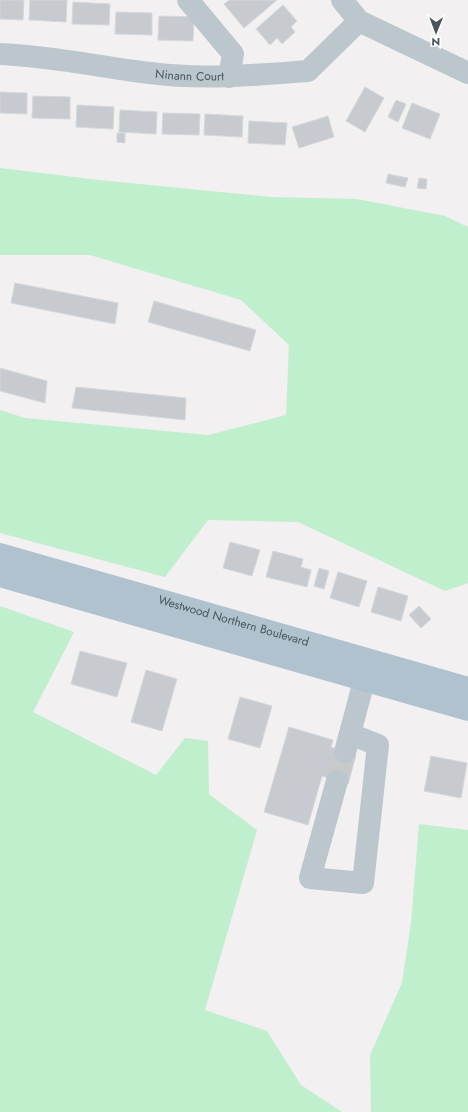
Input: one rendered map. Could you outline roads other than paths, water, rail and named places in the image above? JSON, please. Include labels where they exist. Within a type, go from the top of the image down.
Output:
[{"type":"main road","name":"Westwood Northern Boulevard","points":[[0,554],[368,671],[468,710]]},
{"type":"main road","name":"Westwood Northern Boulevard","points":[[0,576],[368,671],[468,688]]},
{"type":"street","points":[[188,0],[233,54],[230,77]]},
{"type":"street","points":[[342,0],[360,21],[468,73]]},
{"type":"street","name":"Ninann Court","points":[[0,54],[37,56],[152,74],[230,77],[308,71],[360,21]]},
{"type":"street","points":[[337,780],[310,878],[363,883],[378,745],[347,743],[368,671]]},
{"type":"tunnel","points":[[337,781],[345,752]]}]
